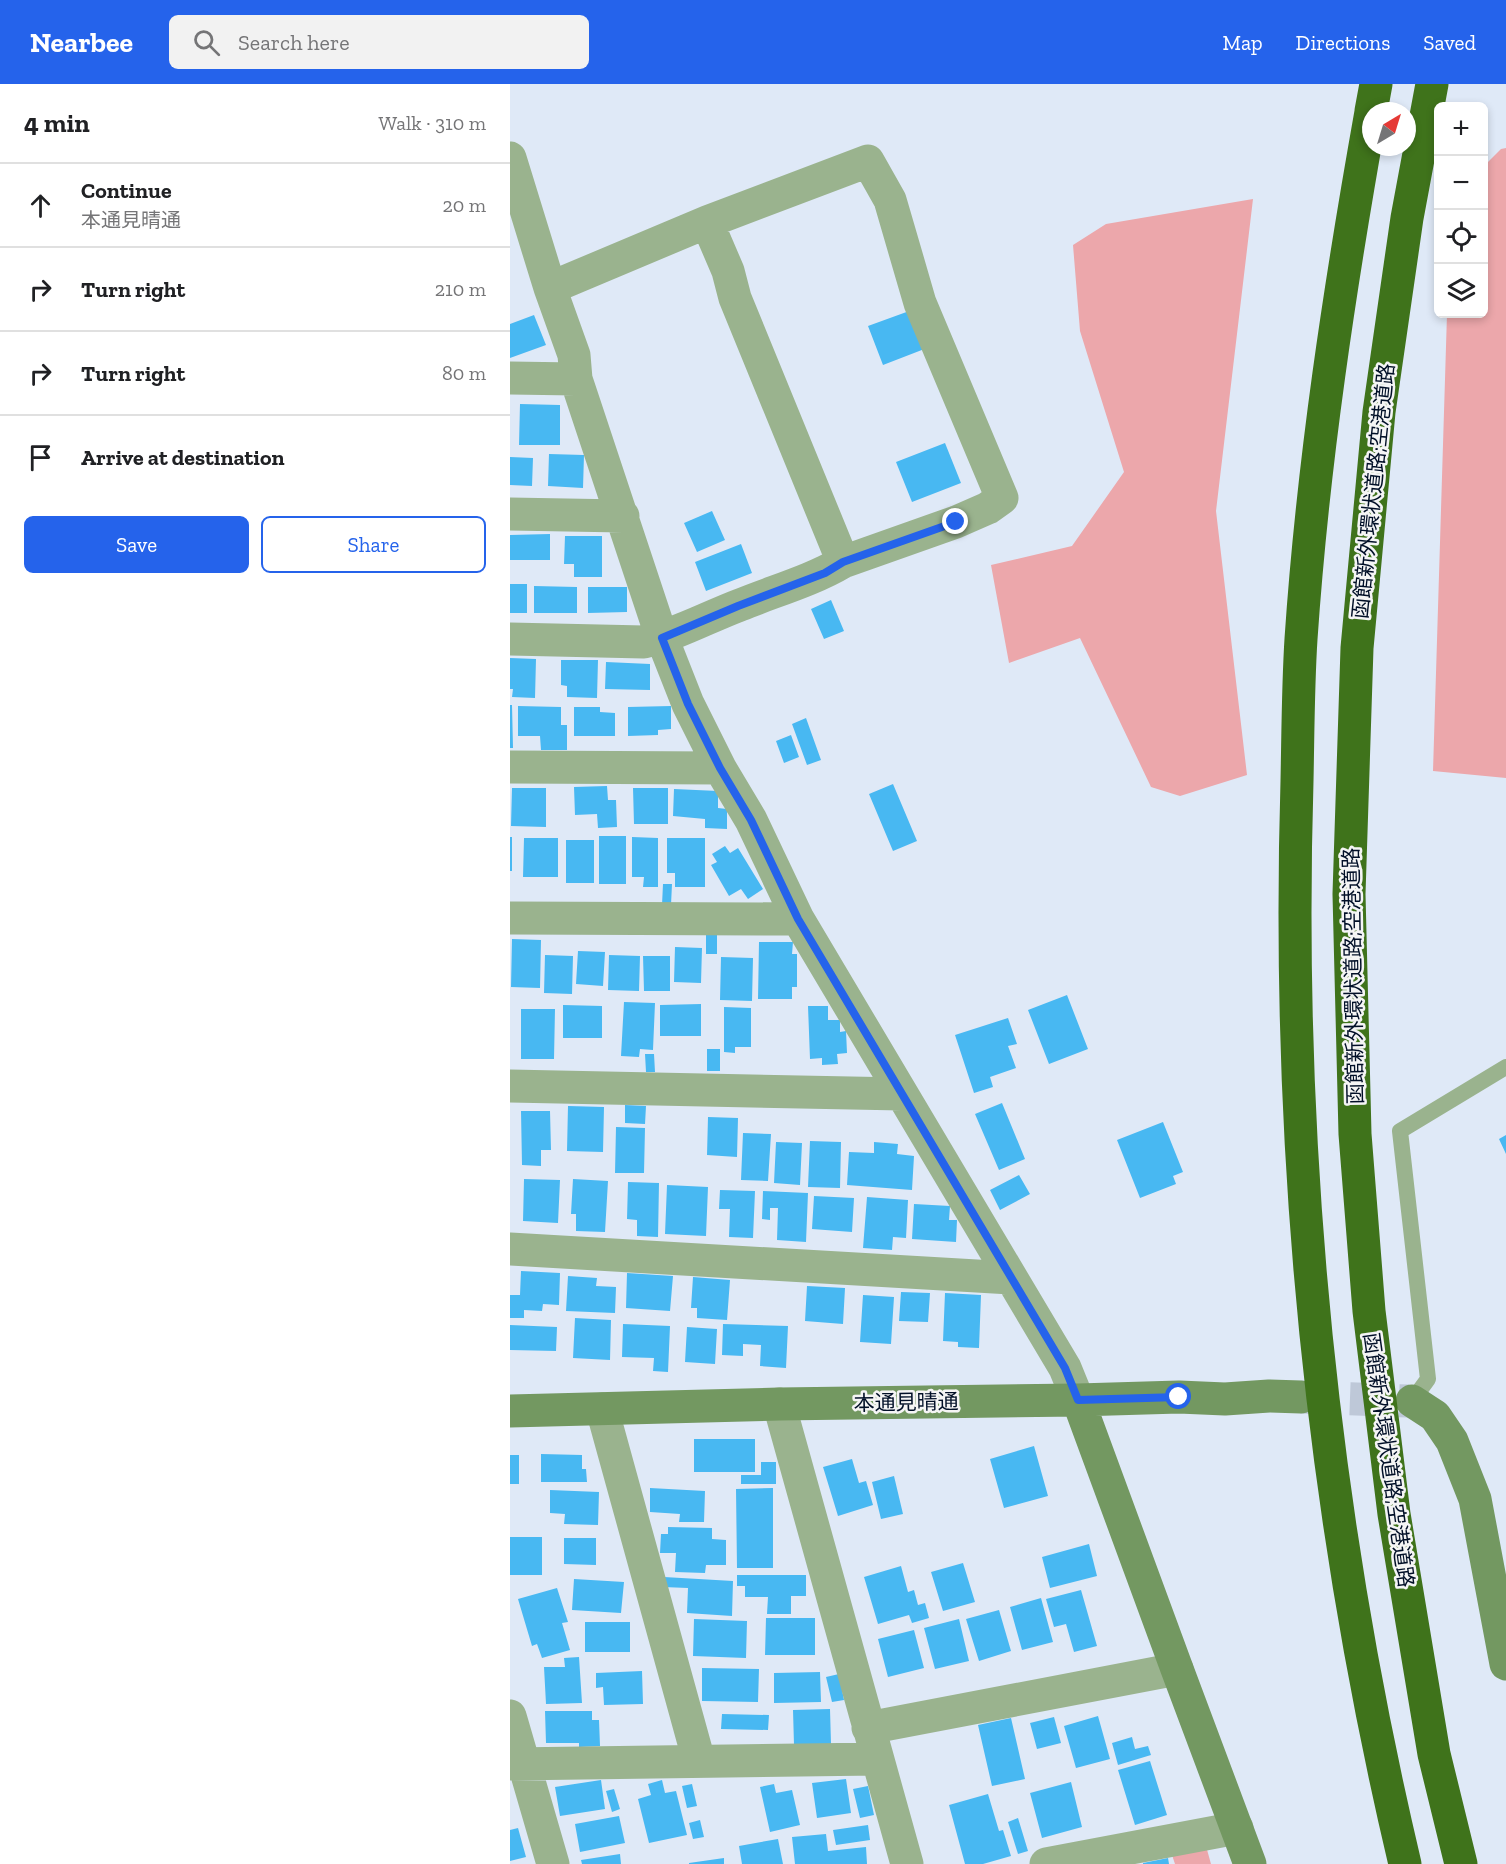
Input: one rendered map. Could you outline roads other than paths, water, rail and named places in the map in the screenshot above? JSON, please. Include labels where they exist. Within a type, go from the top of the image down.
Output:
[{"type":"highway","points":[[1373,102],[1376,84]]},
{"type":"highway","name":"函館新外環状道路;空港道路","points":[[1432,84],[1407,218],[1379,412],[1357,648],[1349,894],[1355,1134],[1369,1311],[1394,1514],[1434,1754],[1461,1864]]},
{"type":"highway","points":[[1363,156],[1322,416],[1301,641],[1293,893],[1300,1142],[1314,1322],[1339,1525],[1381,1765],[1405,1864]]},
{"type":"street","points":[[510,639],[644,642],[662,638],[825,573],[843,562],[956,522],[988,508],[1002,498],[920,303],[890,200],[868,161],[707,222],[550,288]]},
{"type":"street","points":[[511,167],[574,355],[576,379],[662,638],[688,704],[720,768],[751,820],[798,919],[1065,1368],[1250,1864]]},
{"type":"street","points":[[707,222],[728,271],[735,298],[843,562]]},
{"type":"street","points":[[510,378],[576,379]]},
{"type":"street","points":[[510,514],[623,516]]},
{"type":"street","points":[[510,767],[720,768]]},
{"type":"street","points":[[510,918],[798,919]]},
{"type":"street","points":[[510,1086],[902,1094]]},
{"type":"street","points":[[510,1249],[1011,1278]]},
{"type":"street","name":"本通見晴通","points":[[510,1411],[779,1404],[1301,1397]]},
{"type":"street","points":[[1412,1401],[1435,1416],[1452,1441],[1475,1499],[1506,1664]]},
{"type":"street","points":[[779,1404],[907,1864]]},
{"type":"street","points":[[602,1409],[699,1761]]},
{"type":"street","points":[[517,1763],[699,1761],[873,1744],[1177,1670]]},
{"type":"street","points":[[510,1716],[517,1763],[553,1864]]},
{"type":"street","points":[[1046,1864],[1237,1828]]},
{"type":"lane","points":[[1412,1401],[1428,1379],[1400,1131],[1506,1067]]},
{"type":"tunnel","points":[[1301,1397],[1408,1401]]}]
